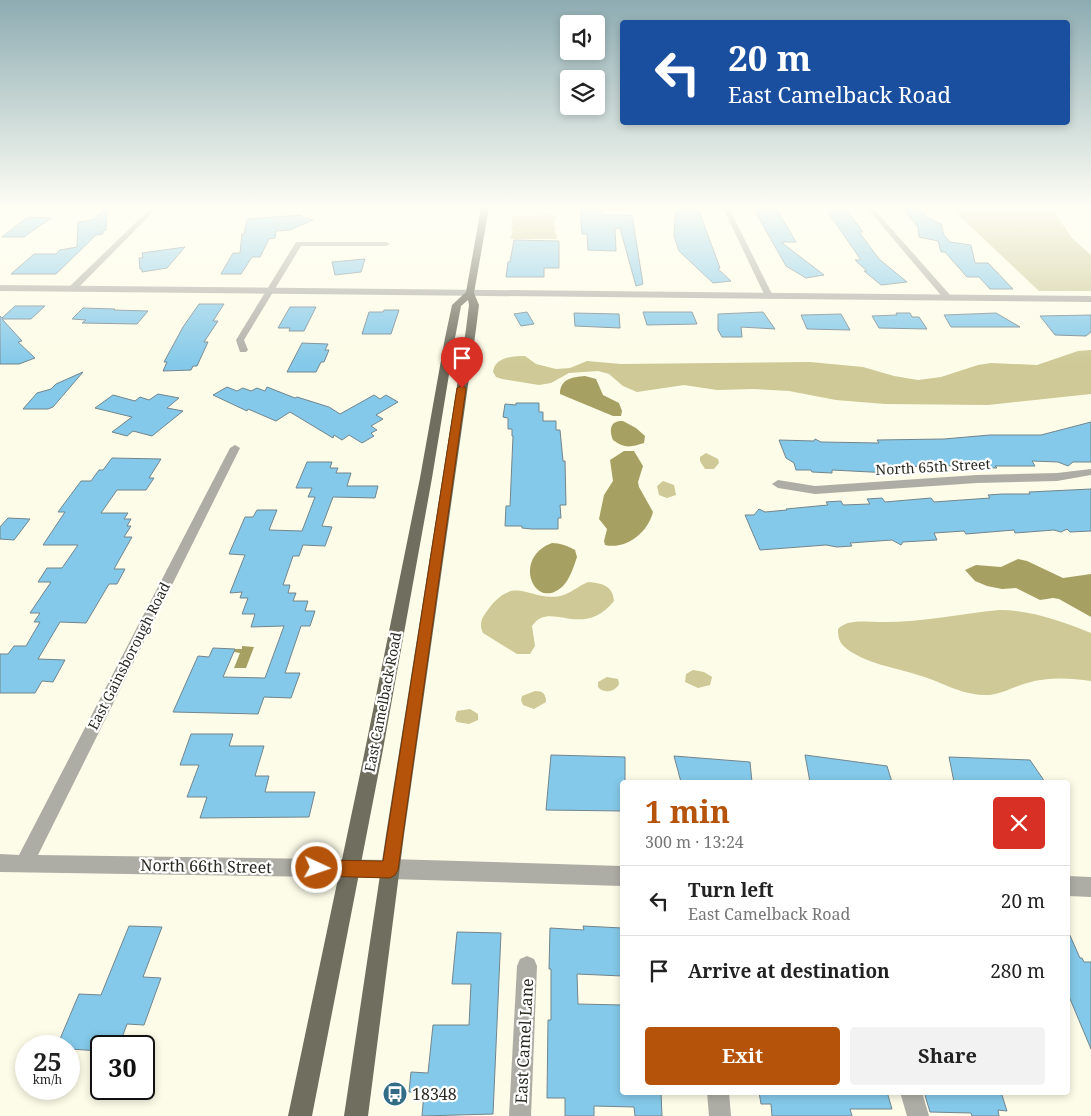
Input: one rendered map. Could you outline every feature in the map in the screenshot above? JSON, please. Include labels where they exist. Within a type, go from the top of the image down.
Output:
[{"type":"main road","name":"East Camelback Road","points":[[356,1116],[390,870],[474,305],[470,293],[476,260]]},
{"type":"main road","name":"East Camelback Road","points":[[300,1116],[351,869],[457,305],[470,293]]},
{"type":"main road","points":[[441,388],[462,388]]},
{"type":"main road","points":[[426,478],[448,478]]},
{"type":"street","points":[[72,289],[101,260]]},
{"type":"street","points":[[242,350],[240,340],[272,290],[288,260]]},
{"type":"street","points":[[751,260],[769,296]]},
{"type":"street","points":[[915,260],[948,298]]},
{"type":"street","points":[[0,288],[1091,299]]},
{"type":"street","name":"East Gainsborough Road","points":[[24,864],[235,448]]},
{"type":"street","name":"North 65th Street","points":[[778,484],[815,490],[967,480],[1057,477],[1091,472]]},
{"type":"street","name":"North 66th Street","points":[[0,863],[620,876]]},
{"type":"street","points":[[1070,886],[1091,886]]},
{"type":"street","name":"East Camel Lane","points":[[520,1116],[528,966]]},
{"type":"street","points":[[718,1095],[720,1116]]},
{"type":"street","points":[[912,1095],[918,1116]]},
{"type":"shaded area","points":[[1006,260],[1091,260],[1091,291],[1039,291]]},
{"type":"shaded area","points":[[1091,350],[1091,394],[988,405],[885,404],[836,400],[789,391],[717,390],[684,385],[637,392],[623,386],[609,374],[598,371],[569,373],[551,383],[539,385],[502,379],[496,377],[493,372],[497,363],[505,358],[525,356],[536,364],[556,369],[570,368],[587,361],[621,364],[810,362],[863,367],[894,376],[918,380],[941,377],[978,365],[991,363],[1037,365],[1078,351]]},
{"type":"shaded area","points":[[585,376],[596,379],[603,395],[619,403],[622,411],[621,416],[613,416],[560,394],[564,382],[571,378]]},
{"type":"shaded area","points":[[623,421],[636,428],[645,436],[644,443],[628,446],[621,445],[613,440],[611,433],[613,424]]},
{"type":"shaded area","points":[[624,451],[634,451],[643,466],[638,482],[639,487],[653,512],[646,526],[635,538],[621,545],[605,545],[607,529],[599,519],[604,495],[613,481],[610,460]]},
{"type":"shaded area","points":[[706,453],[718,459],[719,463],[714,469],[705,469],[700,461],[700,457]]},
{"type":"shaded area","points":[[663,481],[674,485],[676,495],[667,498],[659,495],[657,486]]},
{"type":"shaded area","points":[[552,543],[564,545],[575,550],[577,557],[570,576],[563,586],[553,593],[544,593],[536,588],[530,570],[532,560],[540,550]]},
{"type":"shaded area","points":[[1018,559],[1027,561],[1063,578],[1091,574],[1091,617],[1059,599],[1040,600],[1016,588],[1002,589],[987,586],[975,581],[965,570],[976,565],[1001,567]]},
{"type":"shaded area","points":[[588,582],[602,584],[609,588],[614,601],[602,612],[590,618],[579,619],[548,616],[539,619],[532,626],[535,646],[530,654],[517,654],[483,633],[481,622],[483,617],[497,599],[506,593],[522,591],[549,597],[560,596]]},
{"type":"shaded area","points":[[999,610],[1034,614],[1057,620],[1091,633],[1091,681],[1051,679],[1027,683],[995,694],[974,694],[863,658],[844,647],[838,635],[838,629],[852,622],[908,621]]},
{"type":"shaded area","points":[[242,646],[254,647],[246,668],[234,668],[240,653],[234,652],[235,649],[242,649]]},
{"type":"shaded area","points":[[693,670],[704,672],[712,677],[710,685],[698,688],[685,682],[686,674]]},
{"type":"shaded area","points":[[607,677],[618,679],[619,684],[615,689],[603,691],[598,687],[598,682]]},
{"type":"shaded area","points":[[535,691],[544,694],[546,702],[534,709],[523,705],[522,696]]},
{"type":"shaded area","points":[[470,709],[478,714],[478,720],[469,724],[457,722],[455,719],[457,711]]},
{"type":"building","points":[[27,260],[70,260],[56,274],[11,274]]},
{"type":"building","points":[[139,260],[174,260],[167,268],[142,272],[142,269],[140,269]]},
{"type":"building","points":[[229,260],[250,260],[241,274],[221,274]]},
{"type":"building","points":[[365,260],[361,272],[335,275],[332,262]]},
{"type":"building","points":[[510,260],[559,260],[559,268],[544,268],[544,277],[506,277],[508,262]]},
{"type":"building","points":[[629,260],[639,260],[643,284],[636,286]]},
{"type":"building","points":[[689,260],[717,260],[720,268],[718,269],[731,281],[713,283]]},
{"type":"building","points":[[783,260],[805,260],[824,275],[806,278],[786,266]]},
{"type":"building","points":[[855,260],[880,260],[907,282],[881,285],[864,271],[867,271]]},
{"type":"building","points":[[952,260],[974,260],[975,263],[988,263],[1013,289],[990,289],[979,277],[967,277]]},
{"type":"building","points":[[199,304],[224,304],[213,321],[218,321],[204,342],[208,342],[197,366],[193,366],[191,370],[163,371],[167,362],[164,362],[183,327]]},
{"type":"building","points":[[15,306],[45,306],[31,319],[2,319],[22,341],[18,342],[35,358],[19,364],[0,364],[0,316],[2,318]]},
{"type":"building","points":[[290,307],[316,307],[304,331],[289,331],[290,328],[278,328]]},
{"type":"building","points":[[83,308],[148,311],[137,324],[82,323],[86,320],[72,319]]},
{"type":"building","points":[[384,310],[399,310],[391,334],[362,334],[369,312],[383,312]]},
{"type":"building","points":[[527,312],[534,324],[521,326],[514,314]]},
{"type":"building","points":[[643,312],[692,312],[697,324],[647,325]]},
{"type":"building","points":[[763,312],[775,329],[741,327],[742,337],[722,337],[718,330],[718,314]]},
{"type":"building","points":[[574,313],[619,314],[620,328],[575,326]]},
{"type":"building","points":[[896,313],[910,313],[912,317],[919,317],[927,329],[879,328],[872,316],[897,315]]},
{"type":"building","points":[[996,313],[1020,327],[951,327],[944,315]]},
{"type":"building","points":[[841,314],[850,330],[807,329],[801,315]]},
{"type":"building","points":[[1091,315],[1091,332],[1086,336],[1055,335],[1040,316]]},
{"type":"building","points":[[302,343],[328,344],[325,350],[329,350],[324,362],[321,362],[316,372],[287,372]]},
{"type":"building","points":[[83,372],[53,407],[48,409],[23,409],[37,393],[51,389],[56,384]]},
{"type":"building","points":[[227,387],[237,391],[243,388],[251,391],[257,388],[265,391],[267,387],[295,398],[329,407],[340,414],[374,395],[380,399],[386,395],[398,402],[376,415],[383,419],[371,426],[377,430],[371,433],[374,436],[362,443],[349,435],[342,440],[334,435],[333,438],[290,412],[276,421],[248,409],[247,411],[213,395]]},
{"type":"building","points":[[158,394],[179,398],[167,408],[183,411],[152,436],[133,431],[127,436],[112,432],[132,417],[95,408],[113,395],[135,401],[140,397],[149,400]]},
{"type":"building","points":[[516,403],[539,403],[539,412],[543,412],[543,421],[556,421],[556,430],[560,430],[563,461],[565,461],[566,505],[560,505],[561,518],[558,518],[558,529],[505,526],[506,506],[510,506],[513,436],[512,429],[508,429],[508,418],[503,417],[505,404],[516,405]]},
{"type":"building","points":[[1091,422],[1091,462],[1073,462],[1068,466],[1058,462],[1032,461],[1035,466],[995,466],[997,468],[931,465],[932,467],[905,466],[907,471],[892,470],[890,473],[832,470],[832,473],[812,472],[811,470],[796,470],[794,463],[786,458],[779,440],[814,441],[815,439],[821,442],[879,443],[877,440],[944,439],[990,435],[1041,435]]},
{"type":"building","points":[[112,458],[161,459],[149,478],[154,478],[146,490],[117,490],[101,513],[128,513],[124,519],[131,519],[127,526],[131,526],[124,537],[132,537],[114,569],[125,569],[117,584],[109,584],[86,623],[60,622],[38,659],[65,660],[53,682],[42,681],[35,693],[0,693],[0,654],[8,654],[14,646],[26,646],[40,622],[34,622],[40,613],[30,613],[51,582],[38,582],[47,568],[62,568],[78,545],[43,545],[65,512],[58,512],[81,481],[91,481],[99,470],[103,470]]},
{"type":"building","points":[[307,462],[332,462],[330,468],[338,468],[336,473],[351,473],[347,486],[378,486],[375,498],[333,497],[322,526],[332,527],[325,546],[303,545],[299,556],[293,556],[283,585],[290,585],[288,593],[296,593],[293,601],[308,601],[305,611],[315,611],[310,626],[301,626],[285,673],[300,673],[291,698],[264,697],[258,714],[173,712],[198,656],[209,657],[213,648],[235,649],[223,677],[265,678],[284,626],[251,627],[255,614],[242,614],[248,598],[240,598],[242,592],[230,593],[245,555],[229,554],[245,517],[253,517],[257,510],[277,510],[269,530],[302,531],[315,497],[308,497],[312,488],[296,488]]},
{"type":"building","points":[[1091,489],[1091,531],[1070,532],[1067,529],[1061,532],[1054,530],[1015,533],[1014,530],[966,534],[964,531],[934,533],[937,540],[903,542],[901,545],[892,540],[850,543],[852,546],[837,547],[826,545],[760,550],[745,515],[754,515],[759,509],[765,512],[787,510],[828,505],[826,502],[841,501],[843,505],[870,504],[867,499],[882,498],[885,502],[931,498],[934,502],[990,498],[988,495]]},
{"type":"building","points":[[8,518],[30,519],[14,540],[0,539],[0,527]]},
{"type":"building","points":[[191,734],[233,734],[229,746],[264,746],[255,776],[269,776],[265,792],[315,792],[309,817],[200,818],[207,797],[187,797],[199,765],[180,765]]},
{"type":"building","points":[[551,755],[625,757],[625,780],[620,780],[620,811],[546,810]]},
{"type":"building","points":[[805,755],[887,766],[891,780],[810,780]]},
{"type":"building","points":[[674,756],[750,762],[752,780],[680,780]]},
{"type":"building","points":[[949,757],[1030,760],[1044,780],[954,780]]},
{"type":"building","points":[[129,926],[162,927],[143,977],[161,978],[144,1025],[127,1024],[123,1035],[90,1035],[90,1050],[80,1050],[80,1035],[62,1035],[79,994],[101,995]]},
{"type":"building","points":[[583,926],[620,928],[620,976],[577,974],[578,1004],[620,1005],[620,1095],[661,1095],[662,1116],[635,1116],[634,1107],[594,1106],[594,1116],[565,1116],[565,1098],[547,1098],[548,1020],[551,1020],[550,928],[584,930]]},
{"type":"building","points":[[457,932],[501,933],[493,1114],[422,1116],[424,1092],[409,1092],[411,1072],[428,1073],[433,1025],[469,1025],[471,984],[452,984]]},
{"type":"building","points":[[1070,936],[1080,958],[1084,962],[1091,962],[1091,1049],[1070,999]]},
{"type":"building","points":[[760,1095],[888,1095],[892,1109],[850,1109],[852,1116],[772,1116],[771,1104],[761,1104]]},
{"type":"building","points":[[925,1095],[1002,1095],[1007,1111],[998,1110],[999,1116],[972,1116],[971,1113],[930,1112]]},
{"type":"place","name":"18348","points":[[395,1094]]},
{"type":"route","points":[[317,868],[390,870],[462,388]]}]
